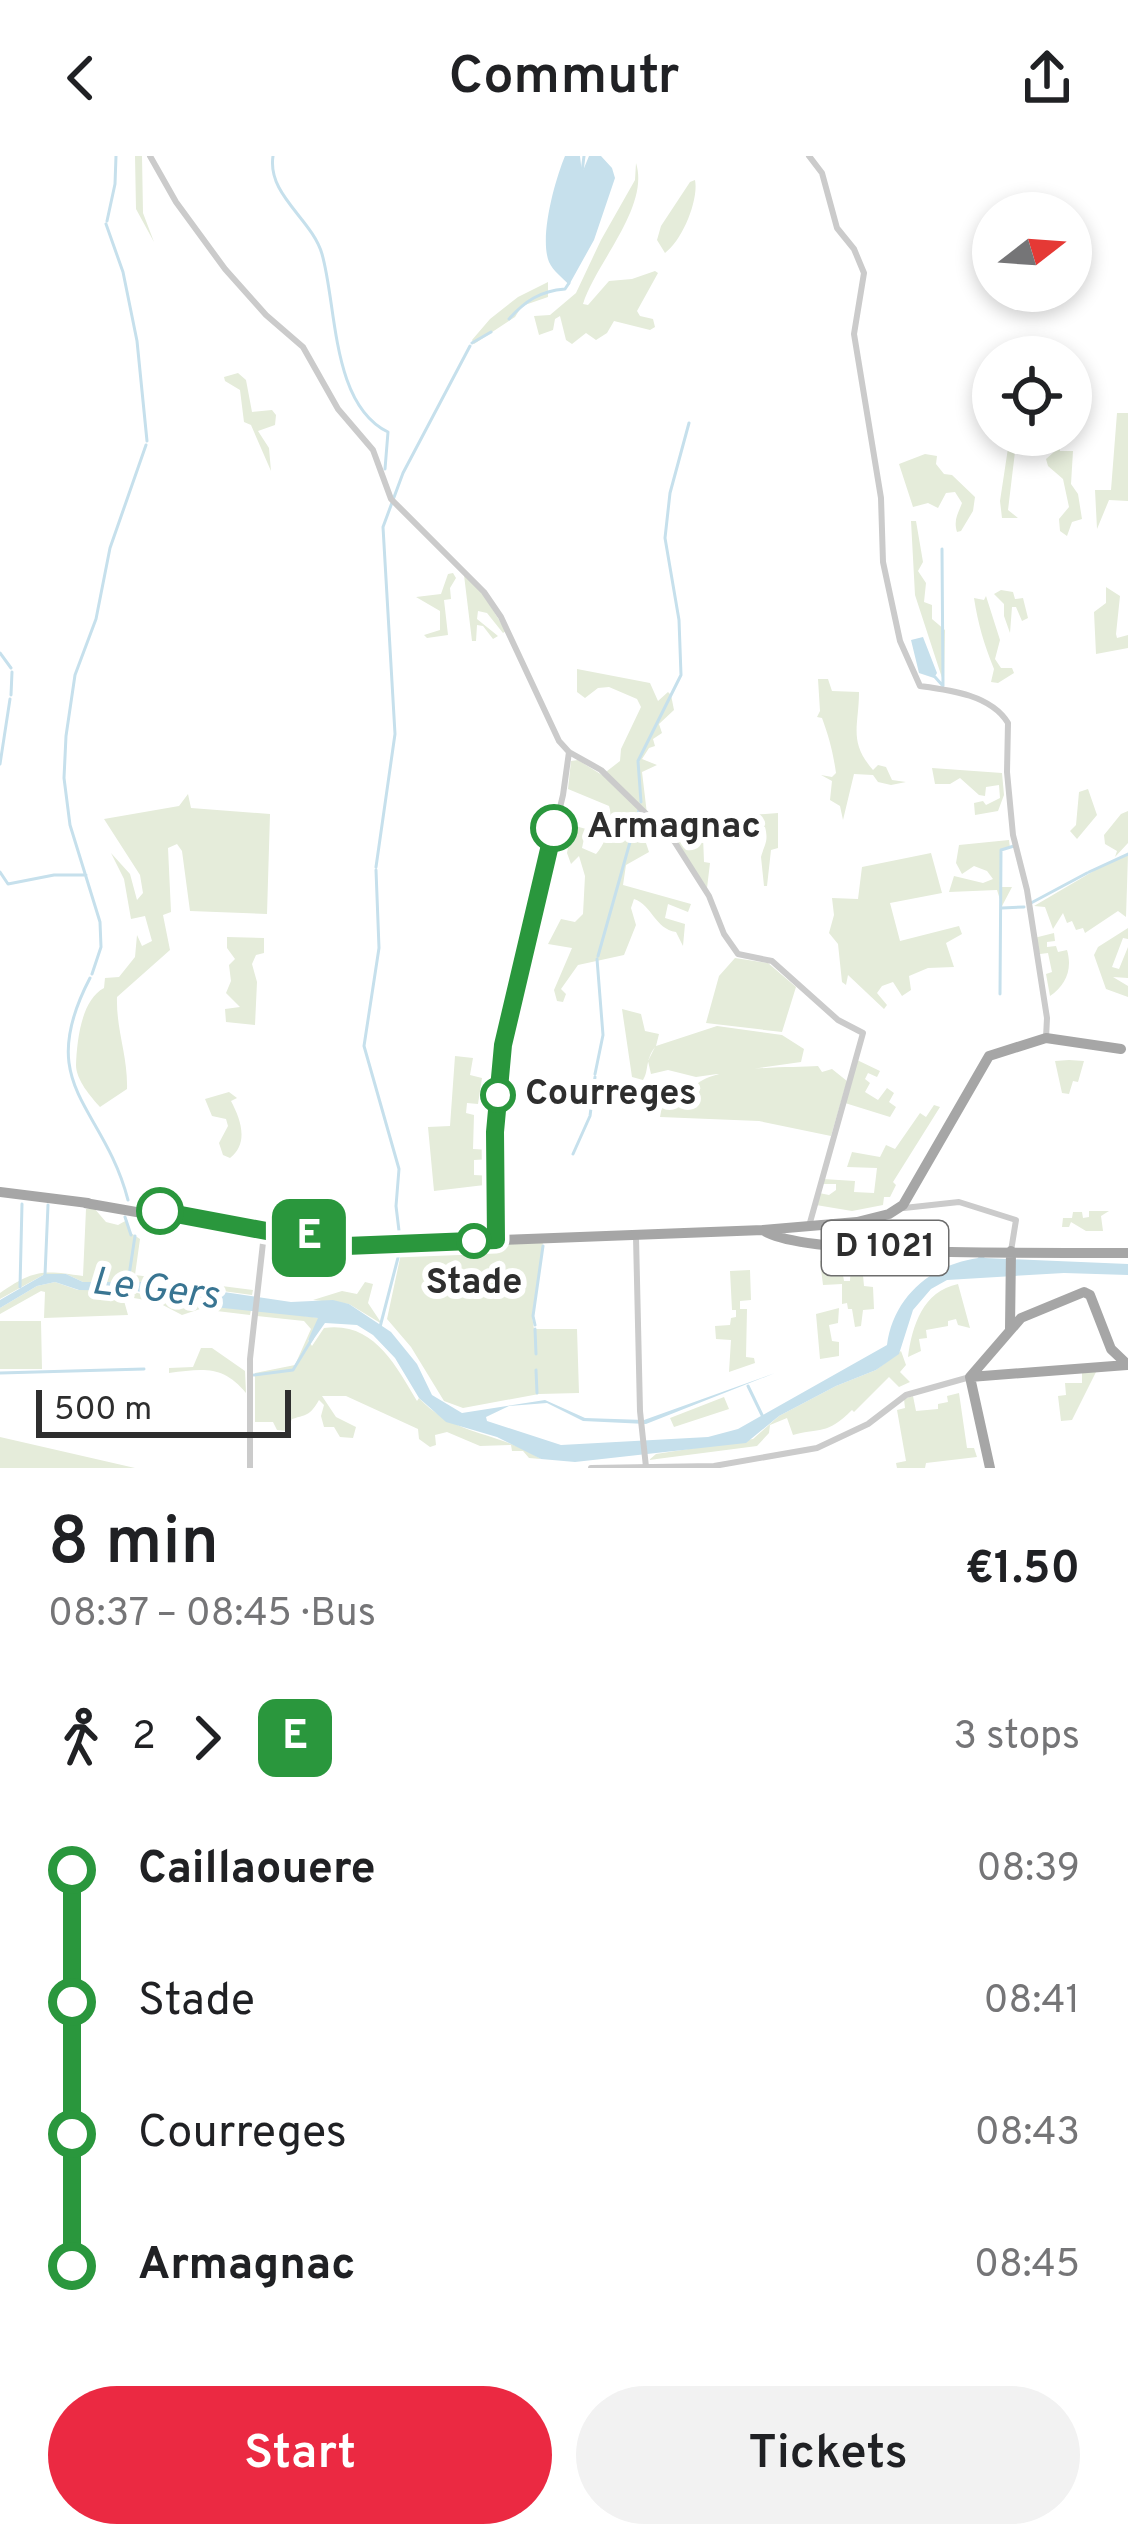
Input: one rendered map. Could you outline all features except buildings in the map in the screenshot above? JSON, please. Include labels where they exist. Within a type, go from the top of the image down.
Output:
[{"type":"main road","points":[[764,1230],[857,1222],[900,1208],[987,1058],[1046,1039],[1120,1048]]},
{"type":"main road","name":"D 1021","points":[[0,1192],[136,1209],[328,1244],[764,1230],[774,1237],[828,1246],[1010,1254],[1128,1253]]},
{"type":"main road","points":[[1010,1254],[1014,1320]]},
{"type":"main road","points":[[990,1468],[975,1375],[1014,1320],[1082,1293],[1090,1295],[1111,1349],[1109,1364]]},
{"type":"main road","points":[[1111,1349],[1128,1365]]},
{"type":"main road","points":[[975,1375],[1128,1365]]},
{"type":"street","points":[[150,156],[176,202],[237,283],[303,347],[338,409],[374,450],[394,501],[484,592],[501,617],[554,734],[569,752],[601,770],[672,839],[738,954],[767,958],[838,1020],[862,1033],[809,1226]]},
{"type":"street","points":[[808,156],[822,173],[837,228],[854,249],[864,273],[854,334],[881,498],[883,562],[897,629],[916,684],[992,705],[1009,723],[1007,772],[1013,835],[1028,890],[1046,1039]]},
{"type":"street","points":[[496,1240],[495,1132],[503,1045],[569,752]]},
{"type":"street","points":[[900,1208],[959,1202],[1016,1220],[1010,1254]]},
{"type":"street","points":[[250,1468],[253,1316],[267,1233]]},
{"type":"street","points":[[636,1234],[646,1463]]},
{"type":"street","points":[[591,1468],[646,1463],[713,1466],[808,1450],[868,1424],[906,1395],[975,1375]]},
{"type":"green space","points":[[135,156],[142,156],[143,213],[154,242],[136,209]]},
{"type":"green space","points":[[636,163],[638,180],[629,216],[583,304],[588,305],[609,281],[655,271],[637,311],[653,319],[655,327],[650,330],[614,321],[596,340],[586,333],[572,344],[566,340],[560,316],[553,330],[539,335],[534,316],[550,315],[576,293],[635,180]]},
{"type":"green space","points":[[695,180],[688,220],[665,253],[657,240],[661,226]]},
{"type":"green space","points":[[548,282],[548,297],[522,306],[515,317],[474,344],[472,340],[490,319]]},
{"type":"green space","points":[[238,373],[246,380],[252,412],[272,410],[276,415],[275,425],[258,431],[269,448],[271,471],[251,425],[244,422],[240,390],[225,381],[224,377]]},
{"type":"green space","points":[[1117,413],[1128,413],[1128,501],[1109,500],[1097,529],[1095,490],[1111,490]]},
{"type":"green space","points":[[925,454],[937,456],[936,464],[944,474],[952,475],[975,497],[961,531],[957,532],[956,523],[962,503],[955,492],[946,493],[938,508],[928,503],[913,507],[899,464]]},
{"type":"green space","points":[[1007,456],[1014,456],[1008,510],[1018,518],[1002,518]]},
{"type":"green space","points":[[1073,456],[1071,484],[1078,494],[1082,519],[1072,522],[1067,536],[1060,531],[1059,519],[1069,507],[1063,479],[1046,459]]},
{"type":"green space","points":[[911,521],[916,521],[923,562],[918,571],[926,583],[924,602],[932,605],[932,619],[945,630],[944,684],[915,595]]},
{"type":"green space","points":[[448,574],[456,578],[451,599],[444,600],[448,635],[427,638],[424,635],[440,630],[440,611],[416,597],[441,594]]},
{"type":"green space","points":[[464,575],[481,591],[506,631],[487,613],[478,611],[477,619],[498,636],[493,639],[477,625],[476,641],[472,641]]},
{"type":"green space","points":[[1106,587],[1120,596],[1116,634],[1117,638],[1128,635],[1128,648],[1096,654],[1094,612],[1106,603]]},
{"type":"green space","points":[[1013,592],[1015,599],[1023,598],[1028,618],[1022,621],[1012,607],[1010,633],[1004,604],[994,594]]},
{"type":"green space","points":[[986,596],[1000,640],[995,659],[1001,668],[1012,668],[1014,673],[998,683],[991,682],[994,669],[974,598],[984,600]]},
{"type":"green space","points":[[577,669],[650,683],[658,701],[668,692],[671,695],[674,710],[659,724],[662,733],[642,759],[657,765],[642,772],[647,814],[643,834],[649,852],[626,865],[623,885],[691,904],[688,912],[668,904],[665,918],[685,924],[683,946],[676,932],[634,899],[631,908],[636,925],[624,955],[578,965],[561,989],[566,994],[563,1002],[557,1001],[554,990],[572,948],[548,944],[561,919],[575,922],[583,914],[585,876],[579,856],[571,864],[567,853],[572,825],[586,829],[582,848],[596,854],[610,818],[609,806],[568,789],[571,761],[578,760],[602,775],[620,761],[641,707],[637,699],[609,687],[598,688],[585,698],[577,692]]},
{"type":"green space","points":[[818,679],[828,679],[832,691],[859,692],[857,733],[865,760],[873,770],[878,765],[886,767],[892,780],[906,782],[891,785],[878,782],[873,775],[854,774],[843,820],[840,806],[830,800],[832,781],[821,775],[836,773],[822,718],[817,717]]},
{"type":"green space","points":[[932,768],[1002,773],[1004,795],[998,811],[975,815],[974,803],[986,805],[1000,798],[999,785],[986,787],[985,796],[960,778],[935,784]]},
{"type":"green space","points":[[1088,789],[1097,815],[1077,839],[1070,831],[1076,825],[1079,792]]},
{"type":"green space","points":[[188,794],[191,808],[270,814],[267,914],[190,911],[182,851],[177,844],[168,848],[171,912],[163,915],[170,950],[117,997],[127,1089],[100,1107],[77,1071],[82,1022],[90,1002],[104,988],[105,978],[119,977],[135,957],[137,935],[142,946],[152,941],[145,916],[131,919],[124,879],[111,853],[130,874],[137,900],[143,893],[140,875],[104,819],[179,806]]},
{"type":"green space","points":[[1128,811],[1128,843],[1115,857],[1117,851],[1105,844],[1104,835]]},
{"type":"green space","points":[[778,813],[778,848],[771,850],[764,886],[761,857],[766,832],[765,827],[753,824],[751,815]]},
{"type":"green space","points":[[703,836],[704,862],[710,863],[707,888],[675,840],[695,839]]},
{"type":"green space","points":[[1009,840],[1010,848],[1000,850],[1002,887],[1012,887],[1002,906],[997,890],[949,892],[954,876],[983,883],[993,879],[974,866],[962,874],[956,863],[959,845]]},
{"type":"green space","points":[[931,853],[942,893],[890,903],[900,941],[959,926],[962,934],[946,943],[954,967],[928,968],[909,976],[911,990],[902,996],[893,982],[882,986],[877,993],[887,1005],[884,1009],[848,975],[846,985],[842,982],[838,944],[829,933],[832,898],[858,899],[862,867]]},
{"type":"green space","points":[[1128,855],[1126,917],[1118,911],[1085,933],[1083,928],[1076,930],[1072,921],[1067,923],[1063,913],[1053,929],[1045,907],[1034,906],[1109,862]]},
{"type":"green space","points":[[1128,928],[1128,939],[1123,938],[1112,967],[1119,969],[1128,947],[1128,978],[1113,977],[1128,986],[1128,997],[1106,989],[1094,955],[1098,947]]},
{"type":"green space","points":[[1054,933],[1055,941],[1047,942],[1047,947],[1067,950],[1069,964],[1064,982],[1050,996],[1048,953],[1040,954],[1034,938]]},
{"type":"green space","points":[[227,937],[264,938],[264,953],[256,955],[252,964],[257,982],[255,1025],[226,1022],[225,1009],[240,1007],[226,993],[231,981],[229,965],[235,959],[227,948]]},
{"type":"green space","points":[[735,958],[768,963],[796,987],[782,1032],[706,1023],[719,976]]},
{"type":"green space","points":[[622,1009],[641,1014],[645,1031],[659,1034],[656,1046],[717,1026],[782,1035],[804,1049],[801,1062],[696,1077],[668,1070],[651,1074],[648,1062],[643,1080],[632,1077]]},
{"type":"green space","points":[[455,1056],[473,1058],[470,1075],[482,1078],[478,1104],[467,1103],[466,1113],[474,1115],[473,1149],[491,1150],[491,1159],[474,1160],[474,1175],[492,1176],[493,1184],[434,1191],[428,1127],[450,1126]]},
{"type":"green space","points":[[857,1060],[880,1071],[877,1077],[868,1073],[865,1092],[878,1100],[887,1088],[894,1093],[889,1102],[896,1107],[890,1117],[845,1103]]},
{"type":"green space","points":[[1055,1061],[1084,1061],[1069,1094],[1062,1093]]},
{"type":"green space","points":[[818,1066],[822,1072],[832,1069],[847,1081],[831,1136],[759,1121],[660,1117],[666,1084],[695,1086],[734,1071]]},
{"type":"green space","points":[[229,1092],[237,1098],[231,1101],[241,1131],[240,1145],[230,1158],[223,1155],[219,1143],[228,1126],[226,1119],[212,1116],[205,1099]]},
{"type":"green space","points":[[934,1105],[940,1107],[883,1205],[852,1211],[816,1205],[819,1193],[829,1195],[836,1190],[836,1184],[821,1184],[823,1179],[855,1181],[854,1192],[874,1193],[877,1168],[847,1167],[852,1152],[880,1157],[886,1145],[895,1149],[920,1113],[926,1117]]},
{"type":"green space","points":[[94,1208],[106,1222],[118,1225],[127,1220],[131,1233],[140,1239],[135,1275],[253,1290],[252,1295],[156,1282],[83,1282],[66,1274],[45,1274],[0,1299],[0,1293],[31,1275],[49,1272],[58,1273],[83,1276],[86,1209]]},
{"type":"green space","points":[[1089,1211],[1109,1211],[1101,1216],[1103,1231],[1086,1231],[1071,1222],[1062,1227],[1063,1218],[1072,1218],[1073,1212],[1082,1212],[1083,1218],[1089,1217]]},
{"type":"green space","points":[[543,1242],[534,1329],[577,1329],[579,1393],[539,1394],[463,1408],[444,1401],[411,1347],[387,1319],[402,1249],[490,1245],[502,1250],[508,1244]]},
{"type":"green space","points":[[820,1261],[837,1262],[837,1275],[843,1275],[844,1281],[850,1281],[851,1263],[862,1264],[864,1286],[873,1287],[874,1309],[863,1310],[861,1326],[855,1327],[852,1309],[842,1304],[842,1284],[823,1285]]},
{"type":"green space","points":[[750,1270],[751,1300],[740,1301],[740,1309],[747,1309],[746,1357],[754,1358],[755,1363],[729,1372],[731,1340],[716,1339],[715,1326],[730,1325],[736,1317],[730,1271]]},
{"type":"green space","points":[[55,1282],[78,1290],[121,1290],[128,1315],[44,1318],[45,1292],[41,1291],[0,1314],[0,1308],[37,1286]]},
{"type":"green space","points":[[365,1282],[373,1284],[368,1303],[382,1324],[349,1304],[313,1300],[342,1291],[357,1294]]},
{"type":"green space","points":[[958,1284],[970,1328],[958,1325],[956,1319],[948,1321],[948,1326],[926,1330],[927,1338],[919,1339],[921,1351],[908,1357],[921,1312],[936,1294]]},
{"type":"green space","points":[[126,1290],[177,1303],[251,1310],[250,1315],[200,1309],[182,1315],[157,1302],[128,1297]]},
{"type":"green space","points":[[839,1308],[838,1323],[829,1325],[832,1341],[839,1342],[839,1356],[820,1359],[816,1314]]},
{"type":"green space","points":[[258,1310],[320,1318],[308,1340],[312,1346],[324,1328],[356,1331],[381,1348],[417,1401],[419,1398],[447,1420],[509,1443],[541,1459],[512,1451],[511,1445],[480,1446],[447,1432],[435,1435],[436,1445],[430,1447],[419,1439],[418,1429],[346,1396],[322,1396],[336,1417],[356,1427],[353,1438],[340,1437],[334,1427],[324,1427],[324,1405],[319,1400],[308,1413],[292,1419],[286,1431],[277,1430],[273,1422],[255,1422],[255,1373],[295,1365],[311,1329],[304,1321],[257,1316]]},
{"type":"green space","points":[[0,1321],[41,1321],[42,1369],[0,1369]]},
{"type":"green space","points":[[201,1348],[212,1348],[245,1371],[246,1393],[221,1373],[169,1373],[169,1368],[193,1367]]},
{"type":"green space","points":[[901,1351],[906,1365],[900,1372],[910,1382],[899,1387],[889,1377],[854,1412],[829,1427],[793,1435],[787,1418],[770,1425],[757,1446],[649,1460],[656,1454],[753,1439],[779,1416],[876,1370]]},
{"type":"green space","points":[[1097,1370],[1072,1420],[1061,1421],[1058,1396],[1066,1395],[1065,1383],[1082,1383],[1082,1371]]},
{"type":"green space","points":[[959,1393],[967,1448],[974,1448],[977,1457],[926,1463],[925,1468],[897,1468],[896,1463],[906,1461],[897,1410],[905,1408],[904,1399],[913,1396],[916,1411],[938,1409],[938,1404],[948,1402],[947,1396]]},
{"type":"green space","points":[[724,1397],[729,1409],[674,1427],[670,1418]]},
{"type":"green space","points":[[0,1437],[135,1468],[0,1468]]},
{"type":"water","points":[[565,156],[580,156],[582,173],[589,156],[601,156],[615,178],[594,240],[569,285],[549,262],[546,251],[553,193]]},
{"type":"water","points":[[923,637],[937,673],[934,678],[919,673],[911,640]]},
{"type":"water","name":"Le Gers","points":[[980,1254],[985,1258],[1128,1264],[1128,1275],[1064,1273],[947,1280],[931,1289],[913,1310],[899,1354],[876,1370],[779,1416],[746,1443],[575,1462],[541,1459],[497,1437],[446,1422],[419,1398],[395,1358],[357,1325],[325,1323],[311,1343],[308,1340],[318,1318],[177,1303],[137,1291],[79,1290],[55,1282],[37,1286],[0,1308],[0,1300],[45,1274],[66,1274],[83,1282],[156,1282],[291,1302],[333,1300],[349,1304],[391,1332],[417,1364],[432,1395],[462,1413],[545,1400],[585,1418],[644,1420],[775,1373],[646,1424],[583,1421],[547,1403],[509,1406],[486,1417],[561,1445],[708,1437],[738,1429],[887,1345],[897,1313],[917,1286],[944,1268]]},
{"type":"waterway","points":[[107,221],[116,156]]},
{"type":"waterway","points":[[273,156],[277,183],[322,254],[346,377],[369,418],[388,432],[385,469]]},
{"type":"waterway","points":[[582,172],[584,156]]},
{"type":"waterway","points":[[106,224],[123,272],[137,341],[147,441]]},
{"type":"waterway","points":[[509,319],[534,298],[565,289],[569,283]]},
{"type":"waterway","points":[[472,343],[491,332]]},
{"type":"waterway","points":[[376,867],[395,734],[383,527],[403,473],[470,346]]},
{"type":"waterway","points":[[641,802],[638,761],[681,675],[679,620],[665,538],[670,493],[689,423]]},
{"type":"waterway","points":[[92,974],[101,947],[100,922],[70,825],[64,778],[66,736],[75,675],[96,619],[110,548],[146,445]]},
{"type":"waterway","points":[[935,677],[943,686],[942,549]]},
{"type":"waterway","points":[[0,653],[11,668]]},
{"type":"waterway","points":[[11,695],[12,672]]},
{"type":"waterway","points":[[0,764],[10,699]]},
{"type":"waterway","points":[[598,956],[639,810]]},
{"type":"waterway","points":[[1000,994],[1001,850],[1014,846]]},
{"type":"waterway","points":[[1089,872],[1128,854]]},
{"type":"waterway","points":[[376,870],[379,948],[364,1046],[399,1169],[400,1239]]},
{"type":"waterway","points":[[0,872],[8,884],[54,875],[86,875]]},
{"type":"waterway","points":[[1031,903],[1087,873]]},
{"type":"waterway","points":[[1002,908],[1024,907]]},
{"type":"waterway","points":[[595,1074],[603,1035],[597,959]]},
{"type":"waterway","points":[[90,978],[74,1015],[68,1045],[70,1071],[128,1200]]},
{"type":"waterway","points":[[573,1154],[590,1116],[595,1077]]},
{"type":"waterway","points":[[20,1287],[22,1204]]},
{"type":"waterway","points":[[45,1275],[48,1205]]},
{"type":"waterway","points":[[125,1217],[131,1235]]},
{"type":"waterway","name":"Le Gers","points":[[128,1282],[135,1236]]},
{"type":"waterway","points":[[535,1325],[543,1246]]},
{"type":"waterway","points":[[380,1327],[400,1250]]},
{"type":"waterway","points":[[535,1329],[536,1354]]},
{"type":"waterway","points":[[254,1375],[293,1370],[312,1339]]},
{"type":"waterway","points":[[0,1373],[144,1369]]},
{"type":"waterway","points":[[536,1370],[537,1393]]},
{"type":"waterway","points":[[748,1386],[762,1415]]},
{"type":"bus line","name":"E","points":[[160,1211],[346,1246],[496,1240],[495,1132],[503,1045],[554,828]]},
{"type":"place","name":"Armagnac","points":[[554,828]]},
{"type":"place","name":"Courreges","points":[[498,1095]]},
{"type":"place","name":"Stade","points":[[474,1241]]}]
